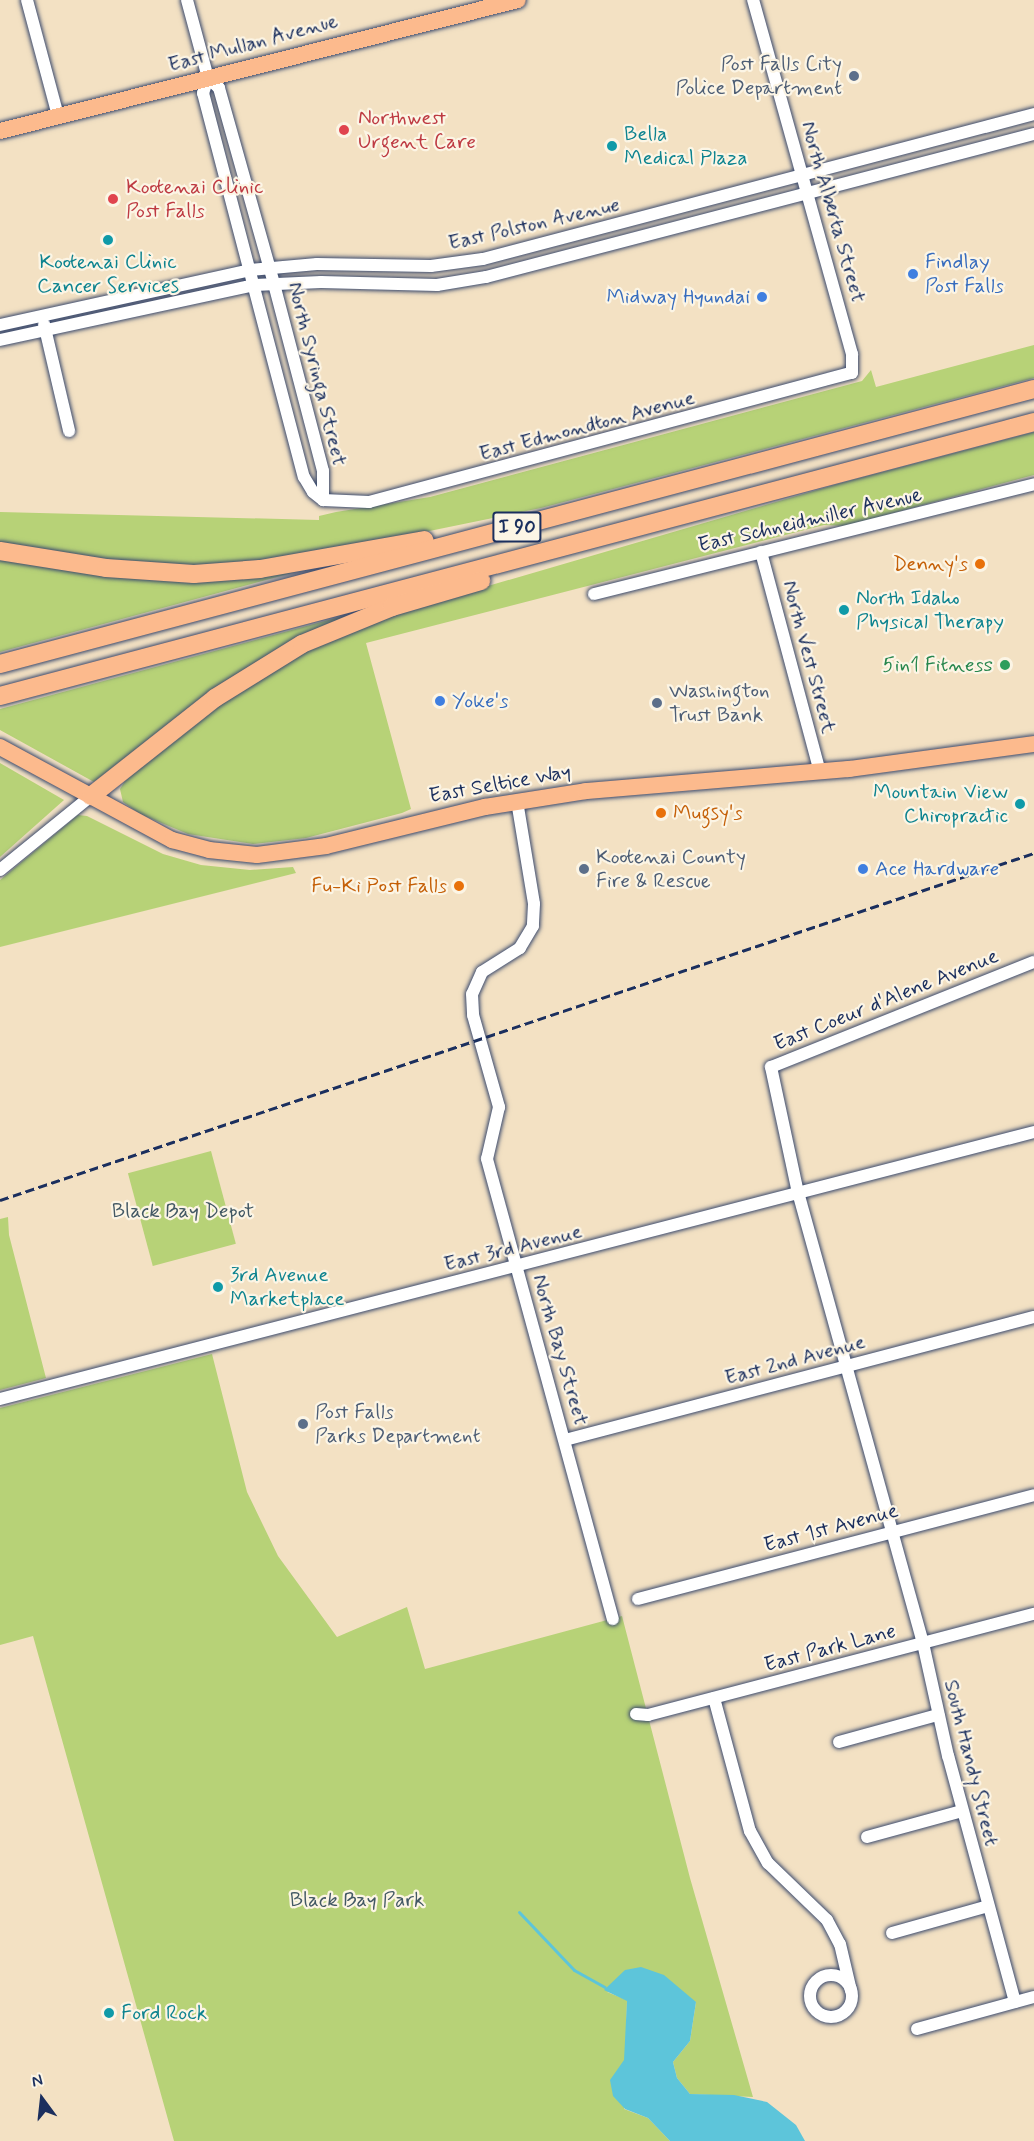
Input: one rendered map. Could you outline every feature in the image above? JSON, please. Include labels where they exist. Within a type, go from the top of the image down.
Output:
[{"type":"highway","name":"I 90","points":[[0,664],[1034,389]]},
{"type":"highway","name":"I 90","points":[[0,696],[796,483],[1034,422]]},
{"type":"highway","points":[[91,796],[234,684],[331,630],[392,607],[631,537],[796,483]]},
{"type":"highway","points":[[0,551],[141,572],[221,573],[307,562],[573,512]]},
{"type":"main road","name":"East Mullan Avenue","points":[[0,131],[518,0]]},
{"type":"main road","name":"East Seltice Way","points":[[2,748],[172,840],[209,850],[257,855],[326,846],[517,801],[641,785],[820,772],[1034,744]]},
{"type":"street","points":[[27,0],[58,116]]},
{"type":"street","name":"North Syringa Street","points":[[187,0],[208,78],[219,88],[274,284],[323,471],[323,500]]},
{"type":"street","name":"North Alberta Street","points":[[753,0],[808,192],[854,366]]},
{"type":"street","name":"North Syringa Street","points":[[208,78],[203,93],[304,477],[313,492],[323,500]]},
{"type":"street","name":"East Polston Avenue","points":[[0,325],[269,267],[459,264],[1034,114]]},
{"type":"street","name":"East Polston Avenue","points":[[0,340],[255,285],[396,286],[464,281],[539,265],[1034,134]]},
{"type":"street","points":[[41,316],[69,431]]},
{"type":"street","name":"East Edmondton Avenue","points":[[323,500],[342,504],[400,496],[843,378],[854,366]]},
{"type":"street","name":"East Schneidmiller Avenue","points":[[594,594],[1034,484]]},
{"type":"street","name":"North Vest Street","points":[[761,552],[820,772]]},
{"type":"street","points":[[0,870],[91,796]]},
{"type":"street","name":"North Bay Street","points":[[517,801],[534,904],[533,926],[520,948],[479,975],[471,999],[499,1107],[488,1148],[489,1171],[613,1619]]},
{"type":"street","name":"East Coeur d'Alene Avenue","points":[[798,1193],[771,1067],[1034,962]]},
{"type":"street","name":"East 3rd Avenue","points":[[0,1400],[1034,1132]]},
{"type":"street","name":"South Handy Street","points":[[798,1193],[923,1643],[962,1811],[1015,2002]]},
{"type":"street","name":"East 2nd Avenue","points":[[565,1440],[1034,1317]]},
{"type":"street","name":"East 1st Avenue","points":[[638,1599],[1034,1495]]},
{"type":"street","name":"East Park Lane","points":[[636,1714],[648,1715],[1034,1614]]},
{"type":"street","points":[[714,1698],[747,1823],[759,1848],[775,1871],[827,1920],[840,1944],[851,1991],[846,2010],[834,2017],[820,2014],[810,1997],[813,1984],[838,1962],[840,1944]]},
{"type":"street","points":[[839,1742],[938,1715]]},
{"type":"street","points":[[867,1837],[962,1811]]},
{"type":"street","points":[[892,1933],[988,1906]]},
{"type":"street","points":[[824,1976],[844,1980],[851,1991]]},
{"type":"street","points":[[917,2029],[1034,1997]]},
{"type":"green space","points":[[1034,345],[1034,378],[541,508],[405,536],[279,560],[174,568],[0,545],[0,512],[319,520],[319,516],[336,512],[430,497],[862,381],[871,370],[876,387]]},
{"type":"green space","points":[[1034,432],[1034,475],[845,526],[824,525],[366,643],[411,809],[402,813],[306,838],[253,844],[188,834],[140,814],[123,802],[120,789],[125,781],[235,688],[279,662],[392,614],[841,483]]},
{"type":"green space","points":[[0,557],[299,571],[0,652]]},
{"type":"green space","points":[[358,612],[261,659],[94,782],[0,730],[0,709]]},
{"type":"green space","points":[[0,763],[64,800],[0,857]]},
{"type":"green space","points":[[78,815],[87,816],[163,854],[201,865],[250,870],[293,867],[296,873],[0,947],[0,880]]},
{"type":"green space","name":"Black Bay Depot","points":[[211,1151],[236,1244],[153,1266],[128,1173]]},
{"type":"green space","points":[[8,1217],[9,1235],[46,1378],[0,1390],[0,1219]]},
{"type":"green space","name":"Black Bay Park","points":[[212,1354],[247,1492],[278,1556],[337,1637],[407,1607],[425,1669],[622,1616],[690,1878],[753,2097],[690,2094],[677,2078],[673,2062],[690,2041],[696,2002],[607,1992],[627,2000],[624,2109],[648,2118],[670,2141],[174,2141],[33,1636],[0,1645],[0,1408]]},
{"type":"water","points":[[641,1967],[664,1975],[696,2002],[690,2041],[673,2062],[677,2078],[690,2094],[734,2095],[767,2102],[796,2125],[805,2141],[670,2141],[648,2118],[625,2109],[613,2096],[610,2080],[624,2060],[627,2001],[604,1990],[625,1970]]},
{"type":"waterway","points":[[519,1912],[574,1970],[605,1987]]},
{"type":"railway","points":[[0,1200],[1034,853]]},
{"type":"place","name":"Post Falls City Police Department","points":[[854,76]]},
{"type":"place","name":"Northwest Urgent Care","points":[[344,130]]},
{"type":"place","name":"Bella Medical Plaza","points":[[612,146]]},
{"type":"place","name":"Kootenai Clinic Post Falls","points":[[113,199]]},
{"type":"place","name":"Kootenai Clinic Cancer Services","points":[[108,240]]},
{"type":"place","name":"Findlay Post Falls","points":[[913,274]]},
{"type":"place","name":"Midway Hyundai","points":[[762,297]]},
{"type":"place","name":"Denny's","points":[[980,564]]},
{"type":"place","name":"North Idaho Physical Therapy","points":[[844,610]]},
{"type":"place","name":"5in1 Fitness","points":[[1005,665]]},
{"type":"place","name":"Yoke's","points":[[440,701]]},
{"type":"place","name":"Washington Trust Bank","points":[[657,703]]},
{"type":"place","name":"Mountain View Chiropractic","points":[[1020,804]]},
{"type":"place","name":"Mugsy's","points":[[661,813]]},
{"type":"place","name":"Kootenai County Fire & Rescue","points":[[584,869]]},
{"type":"place","name":"Ace Hardware","points":[[863,869]]},
{"type":"place","name":"Fu-Ki Post Falls","points":[[459,886]]},
{"type":"place","name":"3rd Avenue Marketplace","points":[[218,1287]]},
{"type":"place","name":"Post Falls Parks Department","points":[[303,1424]]},
{"type":"place","name":"Ford Rock","points":[[109,2013]]}]
